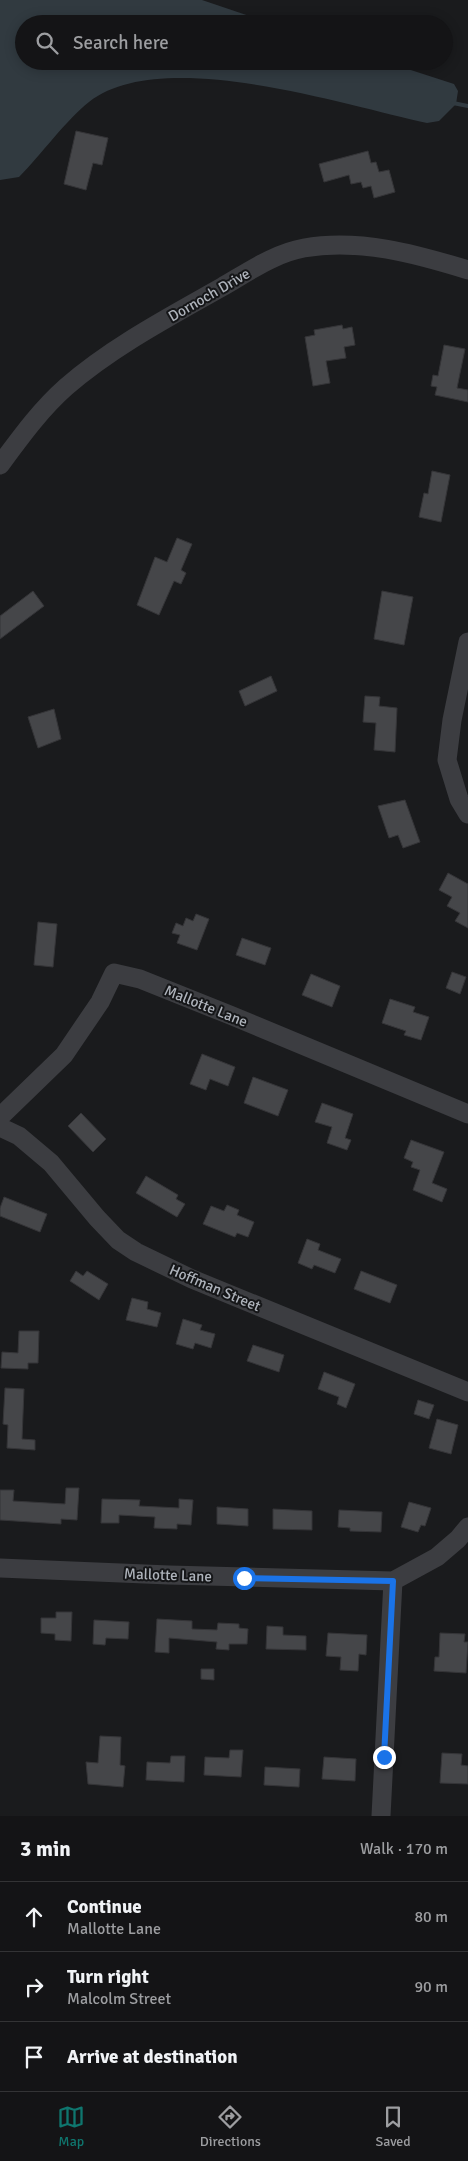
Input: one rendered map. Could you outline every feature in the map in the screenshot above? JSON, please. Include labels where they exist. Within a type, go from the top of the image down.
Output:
[{"type":"street","name":"Dornoch Drive","points":[[0,465],[50,402],[96,363],[180,310],[284,253],[324,246],[363,245],[433,260],[468,270]]},
{"type":"street","points":[[468,642],[450,727],[447,760],[451,780],[468,814]]},
{"type":"street","name":"Mallotte Lane","points":[[0,1117],[64,1055],[100,1002],[114,973],[140,980],[230,1015],[468,1114]]},
{"type":"street","name":"Hoffman Street","points":[[0,1127],[19,1136],[51,1163],[102,1224],[118,1240],[136,1252],[192,1279],[468,1392]]},
{"type":"street","name":"Mallotte Lane","points":[[0,1568],[178,1576],[393,1581],[437,1557],[458,1539],[468,1527]]},
{"type":"street","points":[[381,1816],[393,1581]]},
{"type":"shaded area","points":[[0,0],[202,0],[246,15],[15,15],[15,70],[411,70],[454,84],[458,91],[456,104],[439,121],[427,123],[303,93],[254,84],[206,79],[161,79],[121,86],[89,102],[80,109],[19,177],[0,180]]},
{"type":"building","points":[[76,131],[108,138],[102,165],[93,163],[86,190],[64,184]]},
{"type":"building","points":[[368,151],[371,163],[376,162],[379,172],[389,170],[395,192],[374,198],[371,186],[363,188],[361,182],[351,184],[349,175],[324,182],[319,164]]},
{"type":"building","points":[[342,325],[343,329],[352,327],[355,345],[344,347],[346,358],[326,361],[330,383],[313,386],[305,337],[315,335],[314,330]]},
{"type":"building","points":[[444,345],[465,349],[457,388],[468,390],[468,402],[435,395],[437,387],[431,386],[433,375],[438,376]]},
{"type":"building","points":[[432,471],[450,475],[441,522],[419,517],[424,493],[428,494]]},
{"type":"building","points":[[177,538],[192,544],[181,570],[186,573],[181,584],[174,581],[159,615],[137,605],[155,557],[167,562]]},
{"type":"building","points":[[33,591],[44,606],[0,639],[0,616]]},
{"type":"building","points":[[382,591],[413,597],[404,645],[374,639]]},
{"type":"building","points":[[271,676],[277,691],[245,706],[239,691]]},
{"type":"building","points":[[365,696],[380,697],[379,706],[397,708],[395,752],[374,750],[376,723],[363,722]]},
{"type":"building","points":[[54,709],[61,739],[38,748],[28,717]]},
{"type":"building","points":[[405,800],[420,842],[403,848],[398,835],[389,838],[378,806]]},
{"type":"building","points":[[448,873],[468,884],[468,928],[455,921],[460,913],[447,906],[452,897],[439,890]]},
{"type":"building","points":[[196,914],[209,919],[197,950],[177,943],[180,935],[172,933],[176,923],[183,926],[186,918],[193,921]]},
{"type":"building","points":[[38,922],[57,924],[53,967],[34,965]]},
{"type":"building","points":[[242,938],[271,948],[265,965],[236,955]]},
{"type":"building","points":[[452,972],[466,977],[460,994],[446,988]]},
{"type":"building","points":[[311,974],[340,986],[332,1007],[302,995]]},
{"type":"building","points":[[390,999],[415,1007],[413,1012],[429,1017],[421,1040],[404,1035],[406,1031],[382,1023]]},
{"type":"building","points":[[202,1054],[235,1067],[228,1086],[210,1079],[206,1090],[190,1084]]},
{"type":"building","points":[[253,1077],[288,1090],[278,1116],[244,1103]]},
{"type":"building","points":[[322,1103],[353,1114],[345,1138],[351,1140],[347,1150],[327,1143],[332,1127],[315,1122]]},
{"type":"building","points":[[81,1113],[106,1139],[93,1152],[68,1126]]},
{"type":"building","points":[[411,1140],[444,1152],[432,1183],[447,1189],[442,1202],[413,1190],[420,1170],[411,1167],[413,1162],[404,1158]]},
{"type":"building","points":[[146,1176],[178,1195],[176,1199],[185,1204],[177,1217],[136,1193]]},
{"type":"building","points":[[4,1197],[47,1214],[40,1232],[0,1216],[0,1208]]},
{"type":"building","points":[[227,1205],[239,1210],[237,1215],[254,1222],[248,1237],[237,1233],[235,1237],[203,1224],[211,1206],[224,1211]]},
{"type":"building","points":[[307,1239],[320,1244],[318,1250],[341,1259],[335,1273],[314,1265],[312,1269],[298,1263]]},
{"type":"building","points":[[76,1271],[83,1276],[87,1271],[108,1284],[99,1300],[70,1281]]},
{"type":"building","points":[[361,1271],[397,1285],[390,1303],[354,1289]]},
{"type":"building","points":[[132,1298],[148,1302],[147,1309],[161,1313],[157,1327],[126,1320]]},
{"type":"building","points":[[183,1319],[202,1325],[200,1330],[215,1334],[211,1348],[195,1343],[193,1349],[176,1344]]},
{"type":"building","points":[[19,1331],[39,1331],[38,1363],[28,1363],[28,1369],[1,1368],[2,1352],[18,1353]]},
{"type":"building","points":[[253,1345],[284,1355],[279,1372],[247,1361]]},
{"type":"building","points":[[324,1372],[355,1384],[346,1408],[337,1404],[339,1397],[318,1389]]},
{"type":"building","points":[[5,1388],[24,1389],[22,1439],[35,1440],[35,1450],[7,1448],[8,1425],[3,1424]]},
{"type":"building","points":[[418,1400],[434,1405],[429,1419],[414,1414]]},
{"type":"building","points":[[437,1419],[458,1425],[451,1454],[429,1448]]},
{"type":"building","points":[[66,1488],[79,1488],[77,1520],[61,1519],[61,1524],[0,1520],[0,1490],[14,1490],[13,1501],[65,1504]]},
{"type":"building","points":[[102,1499],[140,1500],[139,1506],[179,1508],[179,1499],[193,1500],[191,1525],[177,1524],[177,1529],[154,1528],[155,1517],[119,1515],[119,1523],[101,1523]]},
{"type":"building","points":[[409,1502],[431,1508],[425,1526],[421,1525],[418,1532],[401,1527]]},
{"type":"building","points":[[217,1507],[248,1509],[248,1526],[217,1524]]},
{"type":"building","points":[[273,1509],[312,1511],[312,1530],[273,1529]]},
{"type":"building","points":[[339,1510],[382,1512],[381,1532],[350,1531],[350,1528],[338,1527]]},
{"type":"building","points":[[56,1612],[72,1612],[71,1641],[55,1640],[55,1634],[41,1633],[41,1618],[56,1618]]},
{"type":"building","points":[[157,1619],[192,1621],[192,1629],[217,1630],[218,1623],[239,1624],[239,1628],[248,1629],[247,1644],[229,1644],[229,1650],[216,1649],[217,1642],[169,1638],[169,1653],[155,1652]]},
{"type":"building","points":[[94,1620],[129,1622],[128,1639],[106,1638],[105,1645],[93,1644]]},
{"type":"building","points":[[267,1626],[283,1627],[283,1635],[306,1636],[306,1650],[266,1649]]},
{"type":"building","points":[[328,1633],[367,1635],[366,1655],[359,1654],[358,1671],[340,1670],[341,1657],[326,1656]]},
{"type":"building","points":[[440,1633],[465,1634],[464,1642],[468,1642],[466,1673],[434,1671],[435,1657],[439,1657]]},
{"type":"building","points":[[201,1669],[214,1669],[214,1680],[201,1679]]},
{"type":"building","points":[[100,1736],[121,1737],[120,1765],[125,1766],[123,1787],[88,1784],[86,1762],[98,1763]]},
{"type":"building","points":[[230,1750],[243,1750],[241,1777],[204,1775],[205,1757],[229,1758]]},
{"type":"building","points":[[442,1753],[462,1754],[461,1765],[468,1766],[468,1784],[440,1783]]},
{"type":"building","points":[[171,1756],[185,1756],[184,1782],[146,1780],[147,1762],[170,1763]]},
{"type":"building","points":[[324,1757],[356,1759],[355,1781],[322,1779]]},
{"type":"building","points":[[265,1767],[300,1769],[299,1787],[264,1785]]},
{"type":"waterway","points":[[453,103],[468,106]]},
{"type":"route","points":[[244,1578],[393,1581],[384,1757]]}]
